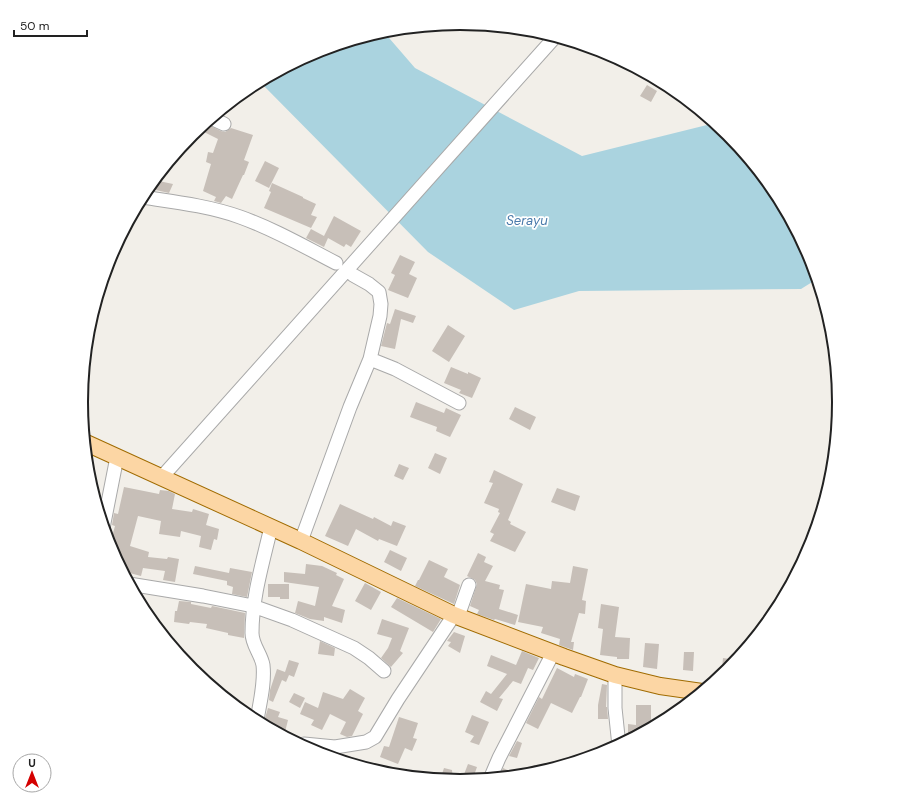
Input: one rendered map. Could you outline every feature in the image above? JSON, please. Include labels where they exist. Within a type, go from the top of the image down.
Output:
[{"type":"main road","points":[[90,445],[271,527],[456,615],[614,675],[660,686],[696,691]]},
{"type":"street","points":[[161,478],[551,42]]},
{"type":"street","points":[[216,120],[224,124]]},
{"type":"street","points":[[149,198],[188,204],[240,217],[279,234],[336,263]]},
{"type":"street","points":[[301,541],[350,407],[370,359],[380,316],[381,304],[379,292],[370,284],[354,275]]},
{"type":"street","points":[[370,359],[395,369],[459,403]]},
{"type":"street","points":[[106,518],[118,458]]},
{"type":"street","points":[[258,715],[263,678],[262,663],[255,648],[252,635],[253,606],[271,527]]},
{"type":"street","points":[[135,585],[253,606],[292,620],[340,641],[369,658],[384,671]]},
{"type":"street","points":[[312,745],[335,747],[366,742],[375,737],[398,699],[456,615],[469,585]]},
{"type":"street","points":[[492,773],[498,758],[553,653]]},
{"type":"street","points":[[614,675],[619,740]]},
{"type":"water","name":"Serayu","points":[[388,37],[415,68],[582,156],[709,125],[740,157],[770,196],[783,216],[794,238],[813,282],[801,289],[579,291],[514,310],[428,252],[264,86],[295,68],[317,58]]},
{"type":"building","points":[[647,85],[657,91],[651,102],[640,96]]},
{"type":"building","points":[[210,126],[225,132],[231,128],[253,135],[244,160],[249,162],[244,175],[232,199],[226,196],[221,203],[214,201],[216,197],[203,191],[211,164],[206,162],[208,152],[213,153],[218,139],[204,132]]},
{"type":"building","points":[[265,161],[279,168],[269,188],[255,181]]},
{"type":"building","points":[[160,181],[173,184],[169,193],[154,190]]},
{"type":"building","points":[[272,183],[316,204],[311,215],[317,217],[311,228],[264,208],[271,192],[269,191]]},
{"type":"building","points":[[334,216],[361,231],[351,247],[346,244],[344,247],[328,238],[324,247],[306,238],[311,229],[324,236]]},
{"type":"building","points":[[400,255],[415,262],[409,274],[417,278],[408,298],[388,290],[395,275],[391,273]]},
{"type":"building","points":[[395,309],[416,316],[413,323],[401,319],[395,349],[381,346],[387,323],[390,324]]},
{"type":"building","points":[[448,325],[465,336],[449,362],[432,351]]},
{"type":"building","points":[[451,367],[481,378],[472,398],[459,393],[461,390],[444,383]]},
{"type":"building","points":[[416,402],[444,413],[446,408],[461,415],[450,437],[436,431],[437,427],[410,417]]},
{"type":"building","points":[[515,407],[536,417],[530,430],[509,419]]},
{"type":"building","points":[[435,453],[447,458],[440,474],[428,468]]},
{"type":"building","points":[[399,464],[409,468],[403,480],[394,476]]},
{"type":"building","points":[[494,470],[523,484],[508,520],[511,522],[510,524],[526,532],[515,552],[490,541],[494,534],[490,532],[500,513],[498,512],[499,509],[484,503],[493,483],[489,482]]},
{"type":"building","points":[[124,487],[159,494],[160,490],[169,491],[175,494],[172,509],[192,512],[193,509],[209,514],[206,525],[219,529],[217,540],[214,539],[211,550],[199,547],[201,536],[181,531],[180,537],[159,534],[161,521],[138,516],[130,546],[149,552],[148,557],[167,559],[168,557],[179,559],[175,582],[163,580],[165,571],[143,568],[141,576],[129,573],[112,536],[115,526],[112,525],[114,513],[118,514]]},
{"type":"building","points":[[557,488],[580,496],[575,511],[551,502]]},
{"type":"building","points":[[340,504],[373,519],[374,517],[391,526],[393,521],[406,526],[397,546],[379,539],[378,541],[356,529],[348,546],[325,536]]},
{"type":"building","points":[[390,550],[407,558],[401,571],[384,562]]},
{"type":"building","points":[[478,553],[486,557],[484,562],[493,566],[485,581],[500,585],[499,589],[504,590],[499,609],[518,615],[515,625],[477,614],[479,610],[470,606],[477,584],[475,580],[467,576]]},
{"type":"building","points":[[429,560],[448,569],[444,577],[460,585],[454,604],[415,586]]},
{"type":"building","points":[[306,564],[322,566],[337,573],[336,575],[344,579],[332,606],[345,610],[342,623],[324,617],[324,621],[310,619],[295,613],[298,601],[315,606],[319,587],[284,582],[284,572],[305,574]]},
{"type":"building","points":[[195,566],[229,573],[230,568],[252,572],[247,597],[232,594],[233,587],[227,585],[227,581],[193,574]]},
{"type":"building","points":[[573,566],[588,569],[582,600],[586,601],[585,614],[579,613],[571,642],[574,642],[573,650],[559,645],[560,639],[541,633],[543,627],[518,622],[526,584],[551,589],[552,581],[570,583]]},
{"type":"building","points":[[365,583],[381,592],[371,610],[355,601]]},
{"type":"building","points":[[268,584],[289,584],[289,599],[268,597]]},
{"type":"building","points":[[397,598],[441,619],[433,632],[391,607]]},
{"type":"building","points":[[179,601],[245,613],[244,638],[206,628],[207,624],[174,622],[175,611],[177,611]]},
{"type":"building","points":[[601,604],[619,607],[615,637],[630,638],[629,659],[617,659],[617,657],[600,655],[603,629],[598,628]]},
{"type":"building","points":[[382,619],[409,628],[400,651],[403,653],[391,667],[381,658],[388,648],[392,638],[377,634]]},
{"type":"building","points":[[454,632],[465,636],[460,653],[448,646],[451,642],[447,641]]},
{"type":"building","points":[[320,641],[335,648],[334,656],[318,654]]},
{"type":"building","points":[[645,643],[659,644],[657,669],[643,667]]},
{"type":"building","points":[[522,651],[539,658],[533,670],[528,668],[521,684],[513,681],[499,698],[503,699],[497,711],[480,702],[486,691],[491,694],[507,674],[487,666],[491,655],[516,665]]},
{"type":"building","points":[[684,652],[694,652],[693,671],[683,670]]},
{"type":"building","points":[[723,658],[730,659],[723,666]]},
{"type":"building","points":[[289,660],[299,663],[294,677],[289,675],[286,682],[282,680],[273,702],[269,700],[270,690],[277,669],[285,672]]},
{"type":"building","points":[[557,668],[574,677],[575,674],[588,679],[581,697],[572,713],[551,703],[538,729],[526,723],[539,697],[542,699]]},
{"type":"building","points":[[602,684],[607,685],[606,707],[608,719],[598,719],[598,705]]},
{"type":"building","points":[[350,689],[365,698],[358,711],[363,714],[352,736],[347,737],[340,734],[346,722],[330,714],[322,730],[311,725],[314,720],[300,714],[305,702],[318,708],[323,692],[343,699]]},
{"type":"building","points":[[294,693],[305,698],[300,708],[289,702]]},
{"type":"building","points":[[636,705],[651,705],[651,722],[628,735],[628,724],[636,725]]},
{"type":"building","points":[[268,708],[280,712],[278,717],[288,720],[285,731],[274,725],[265,719]]},
{"type":"building","points":[[472,715],[489,722],[479,745],[470,742],[474,736],[465,732]]},
{"type":"building","points":[[399,717],[418,723],[413,738],[417,739],[412,751],[405,748],[398,764],[380,757],[384,746],[389,747]]},
{"type":"building","points":[[517,741],[522,743],[517,758],[509,756]]},
{"type":"building","points":[[468,764],[477,767],[474,774],[464,775]]},
{"type":"building","points":[[444,768],[452,770],[452,775],[442,774]]},
{"type":"building","points":[[503,768],[511,772],[509,772],[501,773]]}]
